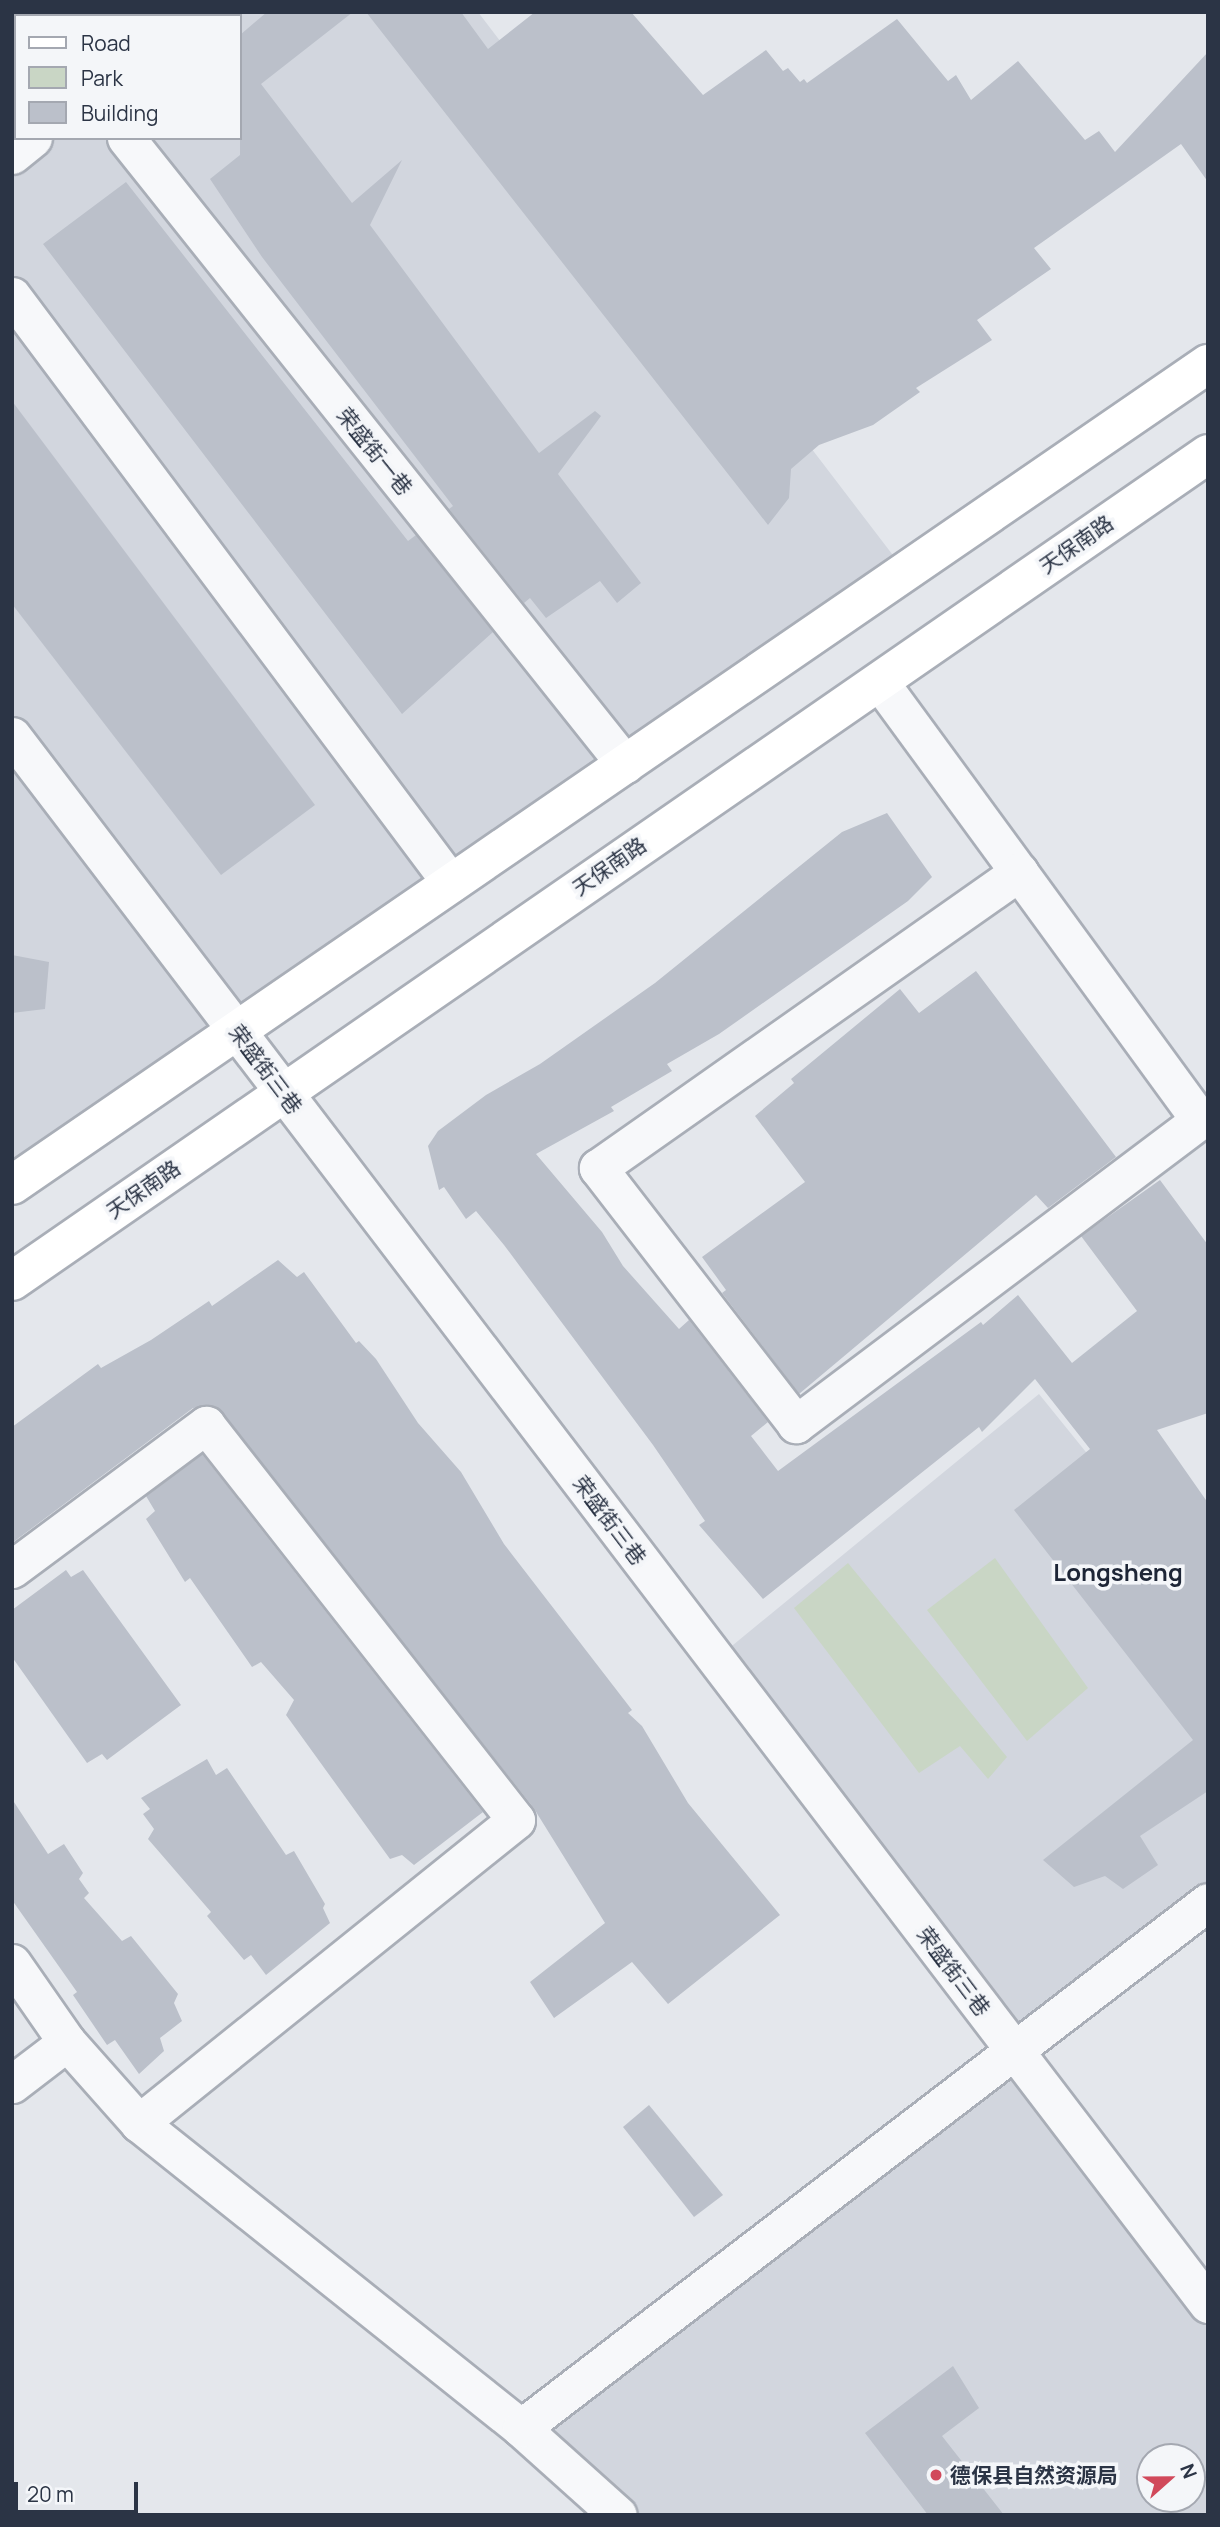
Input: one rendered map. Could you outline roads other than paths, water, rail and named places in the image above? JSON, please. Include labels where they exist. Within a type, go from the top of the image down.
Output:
[{"type":"street","points":[[12,155],[31,140]]},
{"type":"street","name":"荣盛街一巷","points":[[128,140],[625,764]]},
{"type":"street","points":[[12,296],[451,883]]},
{"type":"street","points":[[12,1185],[1208,364]]},
{"type":"street","name":"天保南路","points":[[12,1281],[283,1091],[1208,454]]},
{"type":"street","points":[[878,681],[1019,873],[1204,1125],[796,1424],[598,1168],[1019,873]]},
{"type":"street","name":"荣盛街三巷","points":[[12,736],[1208,2304]]},
{"type":"street","points":[[12,1569],[206,1425],[516,1820],[139,2123]]},
{"type":"street","points":[[521,2428],[1012,2048],[1208,1902]]},
{"type":"street","points":[[12,1963],[67,2042],[139,2123],[521,2428],[618,2515]]},
{"type":"street","points":[[12,2084],[67,2042]]},
{"type":"place","name":"德保县自然资源局","points":[[936,2475]]},
{"type":"district","name":"Longsheng","points":[[1118,1572]]}]
